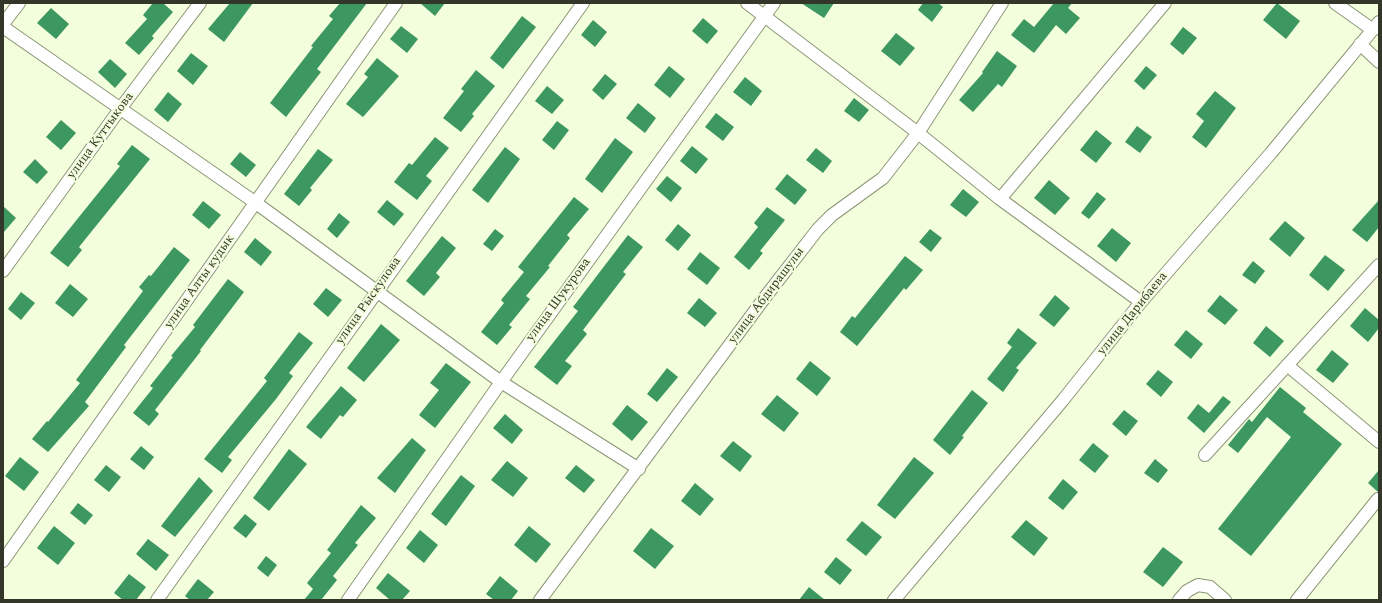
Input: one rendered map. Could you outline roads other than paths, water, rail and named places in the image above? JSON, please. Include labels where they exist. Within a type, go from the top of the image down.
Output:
[{"type":"street","points":[[3,24],[19,3]]},
{"type":"street","name":"улица Куттыкова","points":[[3,271],[120,109],[200,3]]},
{"type":"street","name":"улица Алты кудык","points":[[3,561],[396,3]]},
{"type":"street","name":"улица Рыскулова","points":[[157,600],[583,3]]},
{"type":"street","points":[[747,3],[918,133],[1000,199],[1141,302]]},
{"type":"street","name":"улица Шукурова","points":[[348,600],[501,382],[774,3]]},
{"type":"street","name":"улица Абдирашулы","points":[[540,600],[639,469],[766,296],[818,229],[832,215],[883,178],[918,133],[1002,3]]},
{"type":"street","points":[[1000,199],[1165,3]]},
{"type":"street","points":[[1334,3],[1376,26]]},
{"type":"street","name":"улица Дарибаева","points":[[894,600],[1063,400],[1141,302],[1271,153],[1376,26]]},
{"type":"street","points":[[3,27],[256,203],[501,382],[639,469]]},
{"type":"street","points":[[1360,44],[1379,62]]},
{"type":"street","points":[[1205,455],[1379,265]]},
{"type":"street","points":[[1287,364],[1379,442]]},
{"type":"street","points":[[1296,600],[1379,500]]},
{"type":"street","points":[[1179,600],[1187,591],[1198,585],[1210,587],[1225,600]]}]
